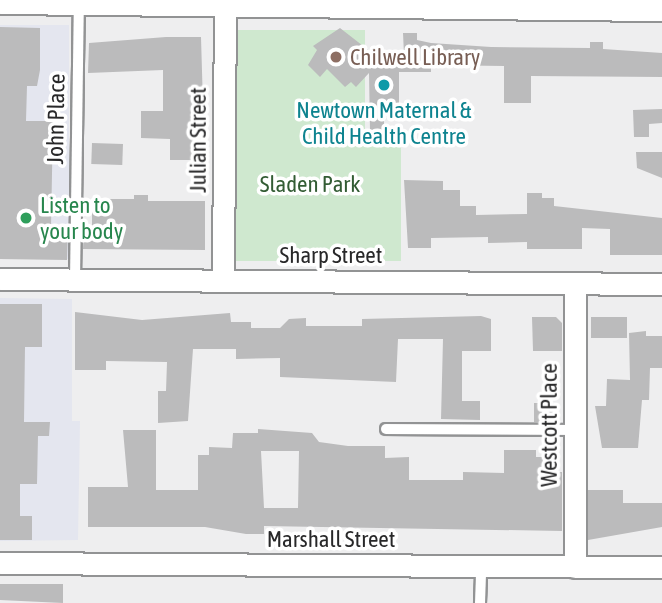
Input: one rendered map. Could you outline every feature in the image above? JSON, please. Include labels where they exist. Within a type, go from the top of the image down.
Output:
[{"type":"street","points":[[0,3],[398,4],[662,10]]},
{"type":"street","name":"Julian Street","points":[[223,281],[225,3]]},
{"type":"street","name":"Sharp Street","points":[[0,279],[662,284]]},
{"type":"street","name":"Westcott Place","points":[[575,283],[575,567]]},
{"type":"street","name":"Marshall Street","points":[[0,562],[662,567]]},
{"type":"lane","name":"John Place","points":[[75,280],[79,2]]},
{"type":"lane","points":[[386,429],[575,430]]},
{"type":"lane","points":[[480,603],[481,566]]},
{"type":"shaded area","points":[[0,25],[69,25],[69,259],[0,259]]},
{"type":"shaded area","points":[[0,298],[72,299],[72,421],[80,421],[78,540],[0,541]]},
{"type":"green space","name":"Sladen Park","points":[[236,30],[365,30],[365,133],[401,133],[401,261],[235,261]]},
{"type":"building","points":[[0,27],[40,28],[40,70],[37,86],[27,86],[26,121],[53,121],[51,227],[68,227],[67,260],[0,259]]},
{"type":"building","points":[[340,28],[376,56],[404,55],[403,33],[417,33],[417,40],[431,43],[491,47],[590,48],[590,42],[603,42],[603,49],[662,53],[662,77],[531,76],[531,103],[504,103],[504,66],[431,65],[431,72],[399,72],[399,105],[384,105],[384,131],[370,131],[369,73],[356,87],[351,82],[345,87],[327,69],[320,77],[308,65],[317,50],[313,46]]},
{"type":"building","points":[[201,37],[203,105],[196,105],[196,160],[170,160],[170,139],[141,138],[141,111],[163,111],[163,70],[88,73],[89,43]]},
{"type":"building","points":[[662,109],[662,123],[649,124],[649,137],[634,137],[633,110]]},
{"type":"building","points":[[92,143],[123,144],[122,165],[91,164]]},
{"type":"building","points":[[636,152],[662,152],[662,178],[637,168]]},
{"type":"building","points":[[404,180],[443,181],[443,190],[460,190],[460,206],[476,206],[476,215],[527,214],[527,193],[542,193],[542,198],[554,198],[554,206],[662,218],[662,255],[610,255],[610,229],[582,228],[582,249],[527,249],[527,242],[488,243],[488,237],[431,238],[431,248],[408,248]]},
{"type":"building","points":[[134,195],[148,195],[148,201],[205,201],[205,250],[83,249],[84,228],[92,228],[92,199],[134,199]]},
{"type":"building","points":[[0,304],[42,304],[42,347],[25,347],[24,422],[50,422],[49,436],[38,436],[37,484],[20,484],[20,516],[32,516],[32,540],[0,540]]},
{"type":"building","points":[[75,312],[142,320],[230,313],[231,322],[251,322],[251,328],[280,328],[289,319],[306,318],[306,326],[362,326],[362,319],[481,316],[491,319],[491,351],[462,351],[462,401],[480,401],[480,420],[441,419],[443,339],[398,339],[396,382],[280,377],[280,358],[236,359],[236,349],[193,349],[188,421],[158,423],[158,391],[166,391],[167,362],[106,361],[106,370],[75,370]]},
{"type":"building","points":[[532,317],[556,317],[562,323],[562,351],[533,351]]},
{"type":"building","points":[[591,317],[627,317],[627,338],[591,338]]},
{"type":"building","points":[[646,331],[646,336],[662,336],[662,368],[650,368],[649,400],[642,400],[638,448],[602,448],[595,406],[606,406],[607,379],[630,380],[629,333]]},
{"type":"building","points":[[534,403],[555,403],[555,422],[534,422]]},
{"type":"building","points":[[258,429],[312,433],[319,442],[348,446],[385,446],[385,458],[409,457],[409,480],[463,480],[463,472],[504,473],[504,450],[536,450],[536,457],[552,457],[552,472],[562,472],[562,531],[264,526],[264,534],[246,534],[205,527],[88,527],[88,487],[128,487],[123,430],[156,430],[156,490],[198,490],[198,455],[209,455],[209,447],[232,448],[233,433],[258,433]],"holes":[[[261,451],[299,451],[298,508],[264,508]]]},
{"type":"building","points":[[588,490],[623,490],[623,503],[662,503],[662,527],[588,540]]},
{"type":"building","points":[[0,584],[63,584],[63,603],[0,600]]},
{"type":"place","name":"Chilwell Library","points":[[336,57]]},
{"type":"place","name":"Newtown Maternal & Child Health Centre","points":[[384,85]]},
{"type":"place","name":"Listen to your body","points":[[26,218]]}]
